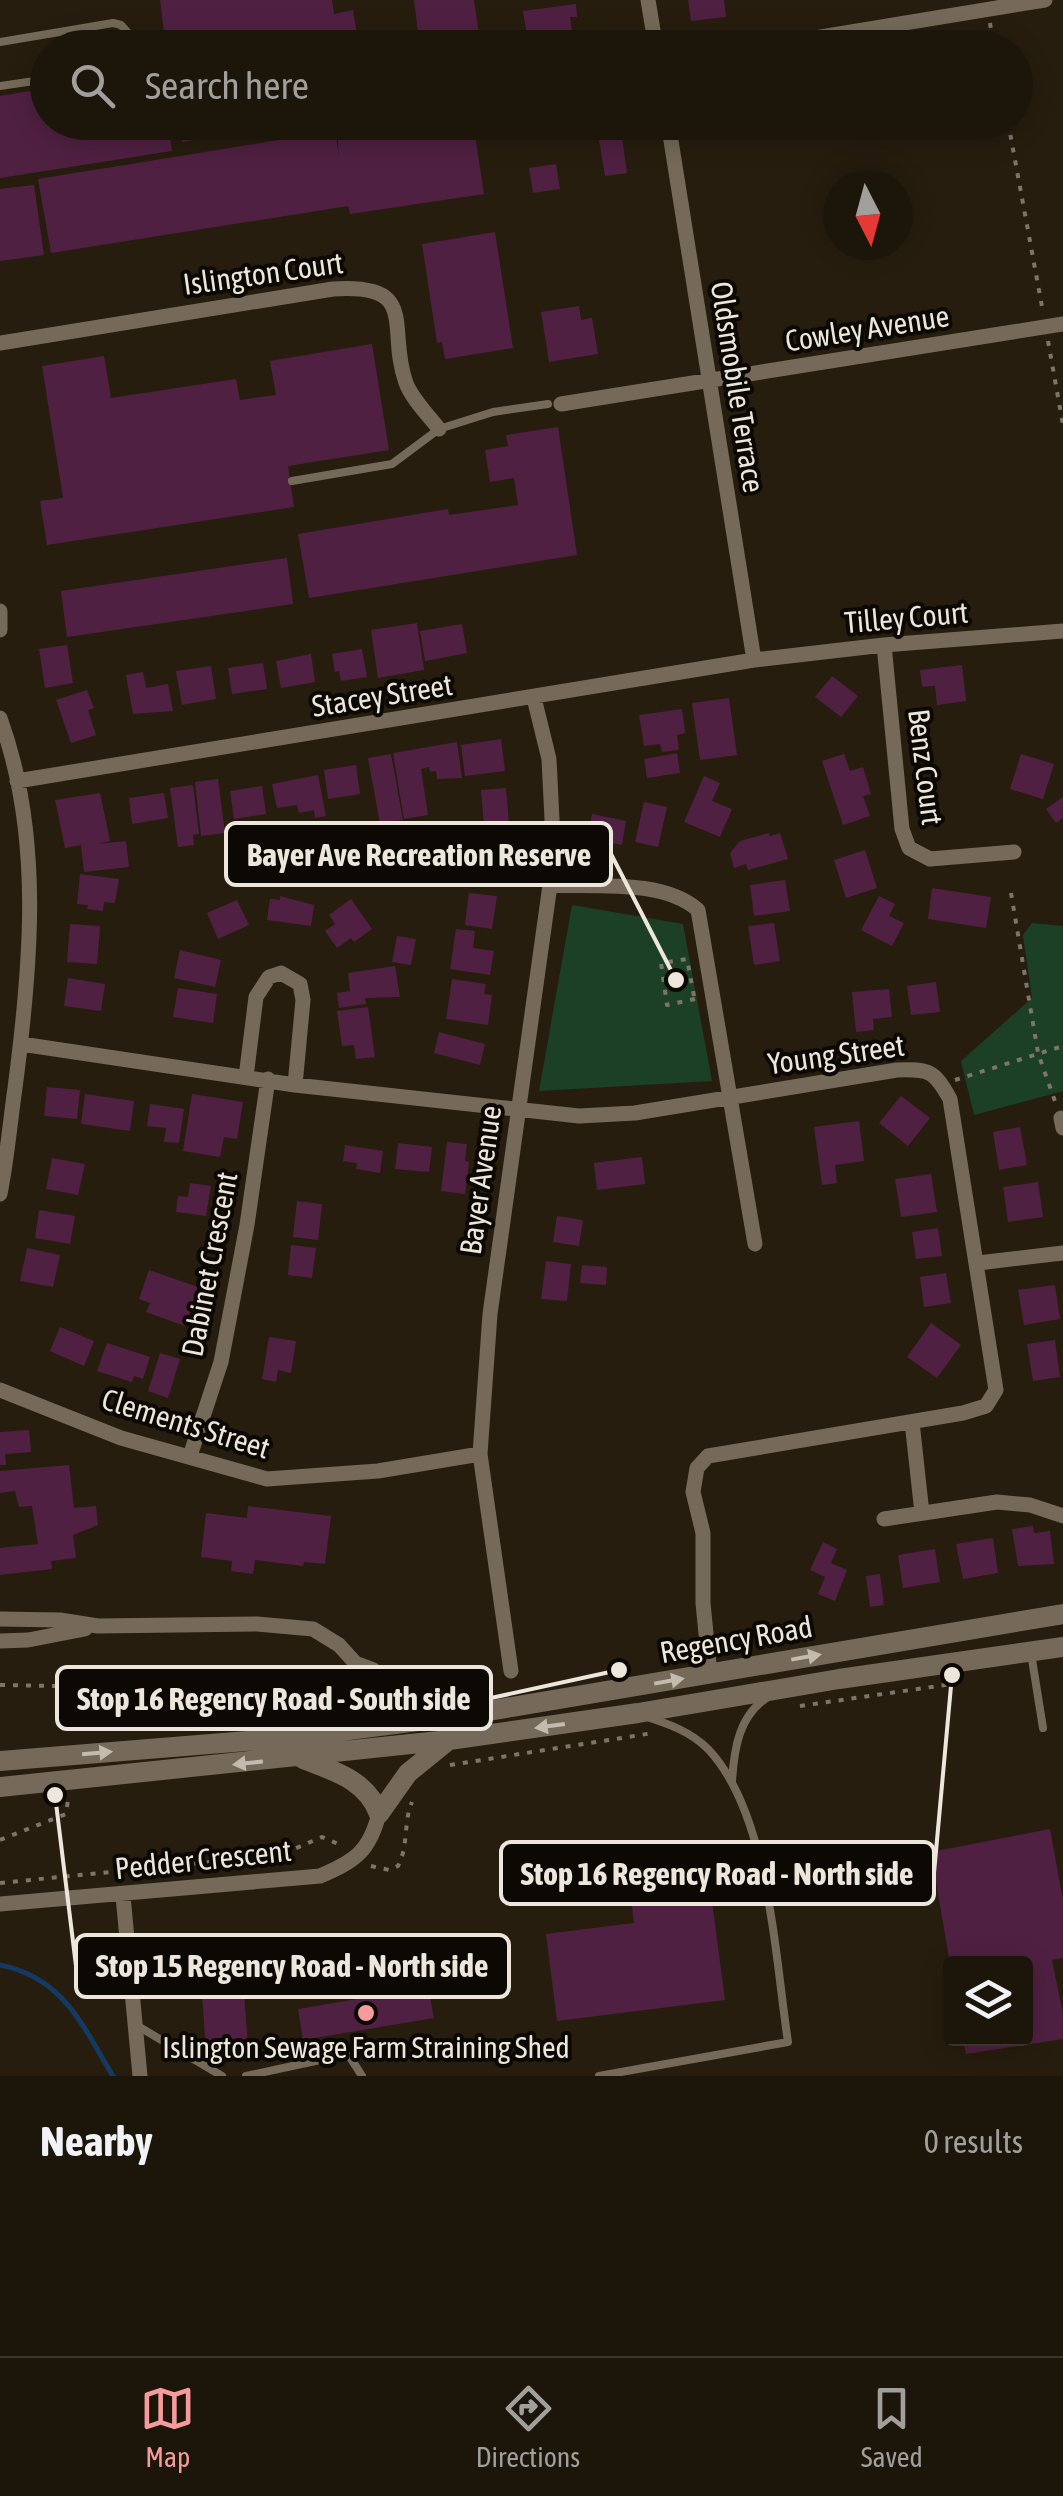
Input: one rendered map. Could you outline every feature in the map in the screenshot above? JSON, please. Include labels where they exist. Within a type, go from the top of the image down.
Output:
[{"type":"main road","name":"Regency Road","points":[[0,1787],[68,1782],[298,1747],[1063,1614]]},
{"type":"main road","points":[[1025,1620],[1030,1652]]},
{"type":"main road","name":"Regency Road","points":[[0,1761],[449,1740],[715,1700],[788,1697],[1063,1647]]},
{"type":"main road","points":[[379,1814],[373,1798],[360,1785],[298,1747],[344,1704],[359,1667],[372,1672],[388,1689],[464,1716]]},
{"type":"main road","points":[[710,1674],[715,1700]]},
{"type":"main road","points":[[379,1814],[408,1773],[449,1740]]},
{"type":"street","points":[[648,0],[653,30]]},
{"type":"street","points":[[862,30],[1045,0]]},
{"type":"street","name":"Oldsmobile Terrace","points":[[671,140],[754,660]]},
{"type":"street","name":"Islington Court","points":[[0,343],[364,286],[384,294],[394,310],[406,384],[439,430]]},
{"type":"street","name":"Cowley Avenue","points":[[555,404],[1063,324]]},
{"type":"street","points":[[0,612],[0,630]]},
{"type":"street","name":"Tilley Court","points":[[754,660],[884,645],[1062,632]]},
{"type":"street","name":"Benz Court","points":[[884,645],[902,829],[909,848],[930,859],[1014,852]]},
{"type":"street","name":"Stacey Street","points":[[17,781],[754,660]]},
{"type":"street","name":"Bayer Avenue","points":[[511,1672],[480,1454],[490,1314],[550,885],[552,819],[548,759],[534,698]]},
{"type":"street","points":[[0,718],[17,781],[31,884],[21,1044],[0,1194]]},
{"type":"street","points":[[550,885],[659,890],[683,897],[698,910],[755,1244]]},
{"type":"street","points":[[246,1077],[256,996],[269,976],[281,974],[300,984],[303,1000],[295,1085]]},
{"type":"street","name":"Young Street","points":[[21,1044],[295,1085],[579,1116],[636,1112],[897,1070],[926,1070],[940,1081],[950,1099],[996,1390],[986,1406],[963,1413],[724,1450],[708,1456],[696,1468],[693,1492],[703,1533],[702,1603],[710,1674]]},
{"type":"street","name":"Dabinet Crescent","points":[[190,1456],[222,1362],[248,1225],[268,1079]]},
{"type":"street","points":[[978,1264],[1063,1253]]},
{"type":"street","name":"Clements Street","points":[[0,1390],[121,1438],[267,1480],[378,1471],[480,1454]]},
{"type":"street","points":[[912,1422],[922,1513]]},
{"type":"street","points":[[884,1519],[1012,1502],[1063,1516]]},
{"type":"street","points":[[0,1619],[60,1620],[98,1626],[257,1624],[313,1629],[339,1645],[359,1667]]},
{"type":"street","points":[[0,1640],[28,1640],[98,1626]]},
{"type":"street","points":[[357,1858],[373,1836],[379,1814]]},
{"type":"street","name":"Pedder Crescent","points":[[0,1904],[320,1876],[357,1858]]},
{"type":"street","points":[[122,1896],[140,2076]]},
{"type":"lane","points":[[71,30],[113,23],[126,30]]},
{"type":"lane","points":[[0,42],[30,37]]},
{"type":"lane","points":[[0,86],[30,82]]},
{"type":"lane","points":[[292,481],[392,464],[439,430],[493,412],[555,404]]},
{"type":"lane","points":[[1030,1652],[1043,1728]]},
{"type":"lane","points":[[732,1780],[734,1750],[742,1727],[760,1702],[788,1697]]},
{"type":"lane","points":[[599,2076],[788,2042],[760,1856],[732,1780],[708,1748],[692,1735],[638,1714]]},
{"type":"lane","points":[[136,2025],[222,2076]]},
{"type":"lane","points":[[246,2076],[348,2054],[362,2076]]},
{"type":"path","points":[[989,18],[991,30]]},
{"type":"path","points":[[1011,140],[1063,424]]},
{"type":"path","points":[[1011,893],[1038,1053],[1062,1123]]},
{"type":"path","points":[[675,957],[687,958],[694,999],[668,1005],[661,964],[675,957]]},
{"type":"path","points":[[940,1081],[965,1078],[1063,1046]]},
{"type":"path","points":[[788,1697],[826,1705],[958,1683]]},
{"type":"path","points":[[0,1686],[334,1692]]},
{"type":"path","points":[[451,1764],[658,1732]]},
{"type":"path","points":[[0,1840],[66,1814],[68,1782]]},
{"type":"path","points":[[0,1883],[280,1855],[322,1837],[341,1844],[357,1858],[380,1869],[398,1866],[406,1852],[407,1813],[413,1800]]},
{"type":"green space","points":[[572,905],[683,924],[712,1081],[539,1091]]},
{"type":"green space","points":[[1032,923],[1063,926],[1063,1091],[974,1115],[961,1061],[1032,998],[1023,935]]},
{"type":"building","points":[[160,0],[332,0],[334,14],[353,10],[356,30],[164,30]]},
{"type":"building","points":[[414,0],[474,0],[478,30],[418,30]]},
{"type":"building","points":[[688,0],[724,0],[726,17],[691,21]]},
{"type":"building","points":[[576,4],[577,17],[570,17],[572,30],[526,30],[523,11]]},
{"type":"building","points":[[30,91],[30,140],[170,140],[172,151],[0,178],[0,96]]},
{"type":"building","points":[[279,140],[336,140],[339,156],[338,140],[476,140],[484,194],[350,214],[348,206],[51,253],[38,179]]},
{"type":"building","points":[[599,140],[622,140],[627,173],[605,176]]},
{"type":"building","points":[[556,164],[560,189],[533,193],[529,168]]},
{"type":"building","points":[[34,185],[44,255],[0,261],[0,189]]},
{"type":"building","points":[[495,232],[513,348],[445,359],[442,342],[437,343],[422,244]]},
{"type":"building","points":[[579,306],[581,320],[592,318],[598,354],[549,362],[541,312]]},
{"type":"building","points":[[372,344],[389,450],[288,466],[294,507],[47,545],[40,501],[63,498],[42,366],[104,356],[111,398],[236,379],[240,400],[276,395],[270,361]]},
{"type":"building","points":[[558,427],[577,555],[309,598],[298,534],[448,509],[449,515],[518,505],[514,478],[490,482],[485,450],[508,446],[506,435]]},
{"type":"building","points":[[287,558],[293,604],[67,637],[61,591]]},
{"type":"building","points":[[417,623],[424,670],[378,678],[371,630]]},
{"type":"building","points":[[462,624],[467,653],[425,661],[420,631]]},
{"type":"building","points":[[67,645],[73,683],[45,688],[39,649]]},
{"type":"building","points":[[362,649],[367,677],[341,681],[332,654]]},
{"type":"building","points":[[311,654],[315,682],[281,688],[276,661]]},
{"type":"building","points":[[263,663],[267,689],[232,694],[228,668]]},
{"type":"building","points":[[962,665],[966,701],[937,705],[935,686],[922,687],[920,670]]},
{"type":"building","points":[[211,666],[216,699],[182,705],[176,671]]},
{"type":"building","points":[[143,672],[146,688],[168,684],[173,711],[133,714],[126,675]]},
{"type":"building","points":[[832,676],[858,696],[841,717],[815,697]]},
{"type":"building","points":[[87,690],[94,708],[88,710],[96,735],[71,743],[56,700]]},
{"type":"building","points":[[729,698],[737,755],[700,760],[692,703]]},
{"type":"building","points":[[682,709],[685,733],[677,735],[679,750],[662,752],[660,744],[644,746],[639,715]]},
{"type":"building","points":[[501,739],[505,771],[465,776],[461,745]]},
{"type":"building","points":[[457,742],[462,778],[437,779],[436,771],[430,772],[429,767],[421,769],[428,815],[404,819],[393,753]]},
{"type":"building","points":[[677,753],[680,773],[647,778],[644,759]]},
{"type":"building","points":[[391,754],[403,820],[380,824],[368,758]]},
{"type":"building","points":[[844,754],[850,771],[863,767],[871,794],[863,796],[870,816],[843,825],[822,761]]},
{"type":"building","points":[[1021,754],[1054,764],[1043,799],[1010,789]]},
{"type":"building","points":[[356,765],[360,794],[328,799],[324,770]]},
{"type":"building","points":[[318,775],[326,816],[315,818],[314,810],[299,813],[297,805],[277,808],[272,784]]},
{"type":"building","points":[[704,776],[720,783],[712,801],[732,809],[720,837],[684,822]]},
{"type":"building","points":[[218,779],[225,833],[201,836],[195,782]]},
{"type":"building","points":[[193,785],[199,834],[193,835],[194,845],[178,847],[170,788]]},
{"type":"building","points":[[262,786],[266,814],[234,819],[230,791]]},
{"type":"building","points":[[506,788],[509,824],[484,826],[481,790]]},
{"type":"building","points":[[100,793],[110,841],[98,844],[126,841],[129,867],[84,872],[81,845],[65,848],[55,800]]},
{"type":"building","points":[[164,793],[168,818],[132,824],[129,798]]},
{"type":"building","points":[[1063,797],[1063,818],[1056,823],[1046,809]]},
{"type":"building","points":[[644,802],[667,807],[658,847],[635,842]]},
{"type":"building","points":[[592,814],[626,821],[622,845],[588,838]]},
{"type":"building","points":[[780,833],[788,859],[748,870],[746,864],[734,868],[730,853],[740,841]]},
{"type":"building","points":[[865,850],[877,888],[846,898],[834,860]]},
{"type":"building","points":[[80,874],[119,879],[115,903],[104,902],[103,911],[77,904]]},
{"type":"building","points":[[785,880],[790,911],[754,916],[750,885]]},
{"type":"building","points":[[932,888],[991,897],[986,928],[928,919]]},
{"type":"building","points":[[469,893],[497,896],[492,929],[465,925]]},
{"type":"building","points":[[280,896],[314,905],[311,926],[267,920],[270,899],[280,900]]},
{"type":"building","points":[[879,896],[895,904],[889,916],[904,923],[892,946],[861,930]]},
{"type":"building","points":[[351,899],[372,929],[337,948],[325,931],[335,924],[329,915]]},
{"type":"building","points":[[237,900],[249,925],[218,939],[207,913]]},
{"type":"building","points":[[774,923],[780,961],[754,965],[748,926]]},
{"type":"building","points":[[70,924],[100,926],[97,964],[67,962]]},
{"type":"building","points":[[456,929],[475,931],[473,948],[494,951],[490,975],[450,969]]},
{"type":"building","points":[[397,936],[416,939],[411,965],[392,962]]},
{"type":"building","points":[[180,950],[221,960],[215,987],[174,978]]},
{"type":"building","points":[[395,966],[400,997],[365,998],[366,1004],[339,1008],[337,993],[350,991],[348,973]]},
{"type":"building","points":[[68,978],[105,984],[101,1011],[64,1006]]},
{"type":"building","points":[[452,979],[486,984],[484,994],[492,995],[488,1025],[446,1019]]},
{"type":"building","points":[[936,982],[940,1012],[911,1015],[907,986]]},
{"type":"building","points":[[178,988],[217,994],[213,1023],[173,1017]]},
{"type":"building","points":[[889,989],[892,1017],[873,1019],[874,1030],[856,1032],[852,992]]},
{"type":"building","points":[[368,1007],[375,1057],[356,1059],[354,1045],[342,1046],[337,1011]]},
{"type":"building","points":[[439,1032],[485,1044],[480,1065],[434,1053]]},
{"type":"building","points":[[47,1087],[80,1090],[77,1119],[44,1116]]},
{"type":"building","points":[[85,1094],[134,1101],[130,1131],[81,1124]]},
{"type":"building","points":[[192,1094],[243,1102],[237,1139],[224,1137],[220,1157],[183,1151]]},
{"type":"building","points":[[901,1096],[930,1118],[908,1146],[879,1123]]},
{"type":"building","points":[[150,1104],[184,1109],[179,1143],[164,1142],[166,1128],[147,1126]]},
{"type":"building","points":[[859,1121],[864,1161],[835,1165],[837,1183],[822,1185],[814,1127]]},
{"type":"building","points":[[1020,1127],[1027,1165],[999,1170],[993,1132]]},
{"type":"building","points":[[447,1142],[467,1144],[465,1194],[441,1191]]},
{"type":"building","points":[[398,1143],[432,1147],[429,1172],[395,1169]]},
{"type":"building","points":[[345,1145],[383,1151],[380,1173],[356,1169],[357,1163],[343,1161]]},
{"type":"building","points":[[642,1157],[645,1184],[597,1190],[594,1163]]},
{"type":"building","points":[[52,1158],[85,1164],[78,1195],[46,1189]]},
{"type":"building","points":[[931,1174],[937,1212],[901,1217],[895,1179]]},
{"type":"building","points":[[1038,1182],[1043,1217],[1008,1222],[1003,1187]]},
{"type":"building","points":[[190,1183],[211,1186],[206,1216],[176,1212],[178,1196],[188,1197]]},
{"type":"building","points":[[297,1201],[322,1204],[318,1240],[293,1237]]},
{"type":"building","points":[[39,1210],[75,1216],[70,1244],[35,1238]]},
{"type":"building","points":[[557,1216],[583,1220],[579,1246],[553,1242]]},
{"type":"building","points":[[938,1228],[942,1256],[916,1259],[912,1232]]},
{"type":"building","points":[[291,1245],[316,1248],[312,1278],[288,1275]]},
{"type":"building","points":[[27,1248],[60,1255],[53,1287],[20,1281]]},
{"type":"building","points":[[546,1261],[571,1264],[567,1301],[541,1299]]},
{"type":"building","points":[[582,1265],[607,1267],[606,1285],[580,1283]]},
{"type":"building","points":[[149,1270],[198,1287],[185,1326],[146,1312],[150,1303],[139,1299]]},
{"type":"building","points":[[946,1273],[951,1303],[924,1307],[920,1277]]},
{"type":"building","points":[[1055,1285],[1060,1319],[1024,1325],[1018,1290]]},
{"type":"building","points":[[931,1323],[961,1345],[937,1378],[907,1357]]},
{"type":"building","points":[[60,1327],[94,1341],[84,1366],[50,1351]]},
{"type":"building","points":[[269,1337],[296,1341],[291,1373],[278,1370],[276,1382],[262,1379]]},
{"type":"building","points":[[1055,1340],[1060,1377],[1033,1381],[1027,1344]]},
{"type":"building","points":[[107,1343],[150,1357],[143,1379],[134,1376],[132,1382],[97,1371]]},
{"type":"building","points":[[160,1353],[180,1359],[168,1398],[148,1391]]},
{"type":"building","points":[[29,1430],[31,1452],[5,1454],[6,1465],[0,1465],[0,1432]]},
{"type":"building","points":[[69,1465],[74,1508],[96,1506],[98,1525],[73,1535],[76,1558],[51,1561],[52,1569],[0,1575],[0,1548],[38,1544],[32,1506],[19,1507],[15,1491],[0,1493],[0,1471]]},
{"type":"building","points":[[248,1506],[331,1516],[325,1564],[304,1562],[303,1566],[255,1560],[253,1574],[231,1571],[232,1561],[201,1557],[206,1513],[247,1518]]},
{"type":"building","points":[[1033,1526],[1034,1533],[1050,1531],[1054,1564],[1018,1566],[1012,1529]]},
{"type":"building","points":[[993,1538],[998,1573],[963,1579],[956,1544]]},
{"type":"building","points":[[823,1542],[837,1549],[831,1563],[847,1570],[835,1601],[818,1594],[825,1577],[810,1570]]},
{"type":"building","points":[[935,1549],[940,1582],[903,1588],[898,1555]]},
{"type":"building","points":[[880,1574],[884,1605],[870,1607],[866,1576]]},
{"type":"building","points":[[1050,1829],[1063,1900],[1063,1958],[1052,1960],[1063,2014],[1063,2039],[1033,2044],[1033,1956],[949,1956],[931,1852]]},
{"type":"building","points":[[707,1864],[725,2000],[557,2021],[546,1934],[634,1923],[628,1874]]},
{"type":"building","points":[[240,1940],[248,2046],[206,2049],[198,1942]]},
{"type":"building","name":"Islington Sewage Farm Straining Shed","points":[[428,1987],[434,2018],[303,2040],[298,2009]]},
{"type":"building","points":[[964,2046],[1018,2046],[966,2054]]},
{"type":"waterway","points":[[0,1965],[22,1971],[56,1992],[80,2022],[113,2076]]},
{"type":"place","name":"Bayer Ave Recreation Reserve","points":[[676,980]]},
{"type":"place","name":"Stop 16 Regency Road - South side","points":[[619,1670]]},
{"type":"place","name":"Stop 16 Regency Road - North side","points":[[952,1675]]},
{"type":"place","name":"Stop 15 Regency Road - North side","points":[[55,1795]]},
{"type":"place","name":"Islington Sewage Farm Straining Shed","points":[[366,2013]]}]
